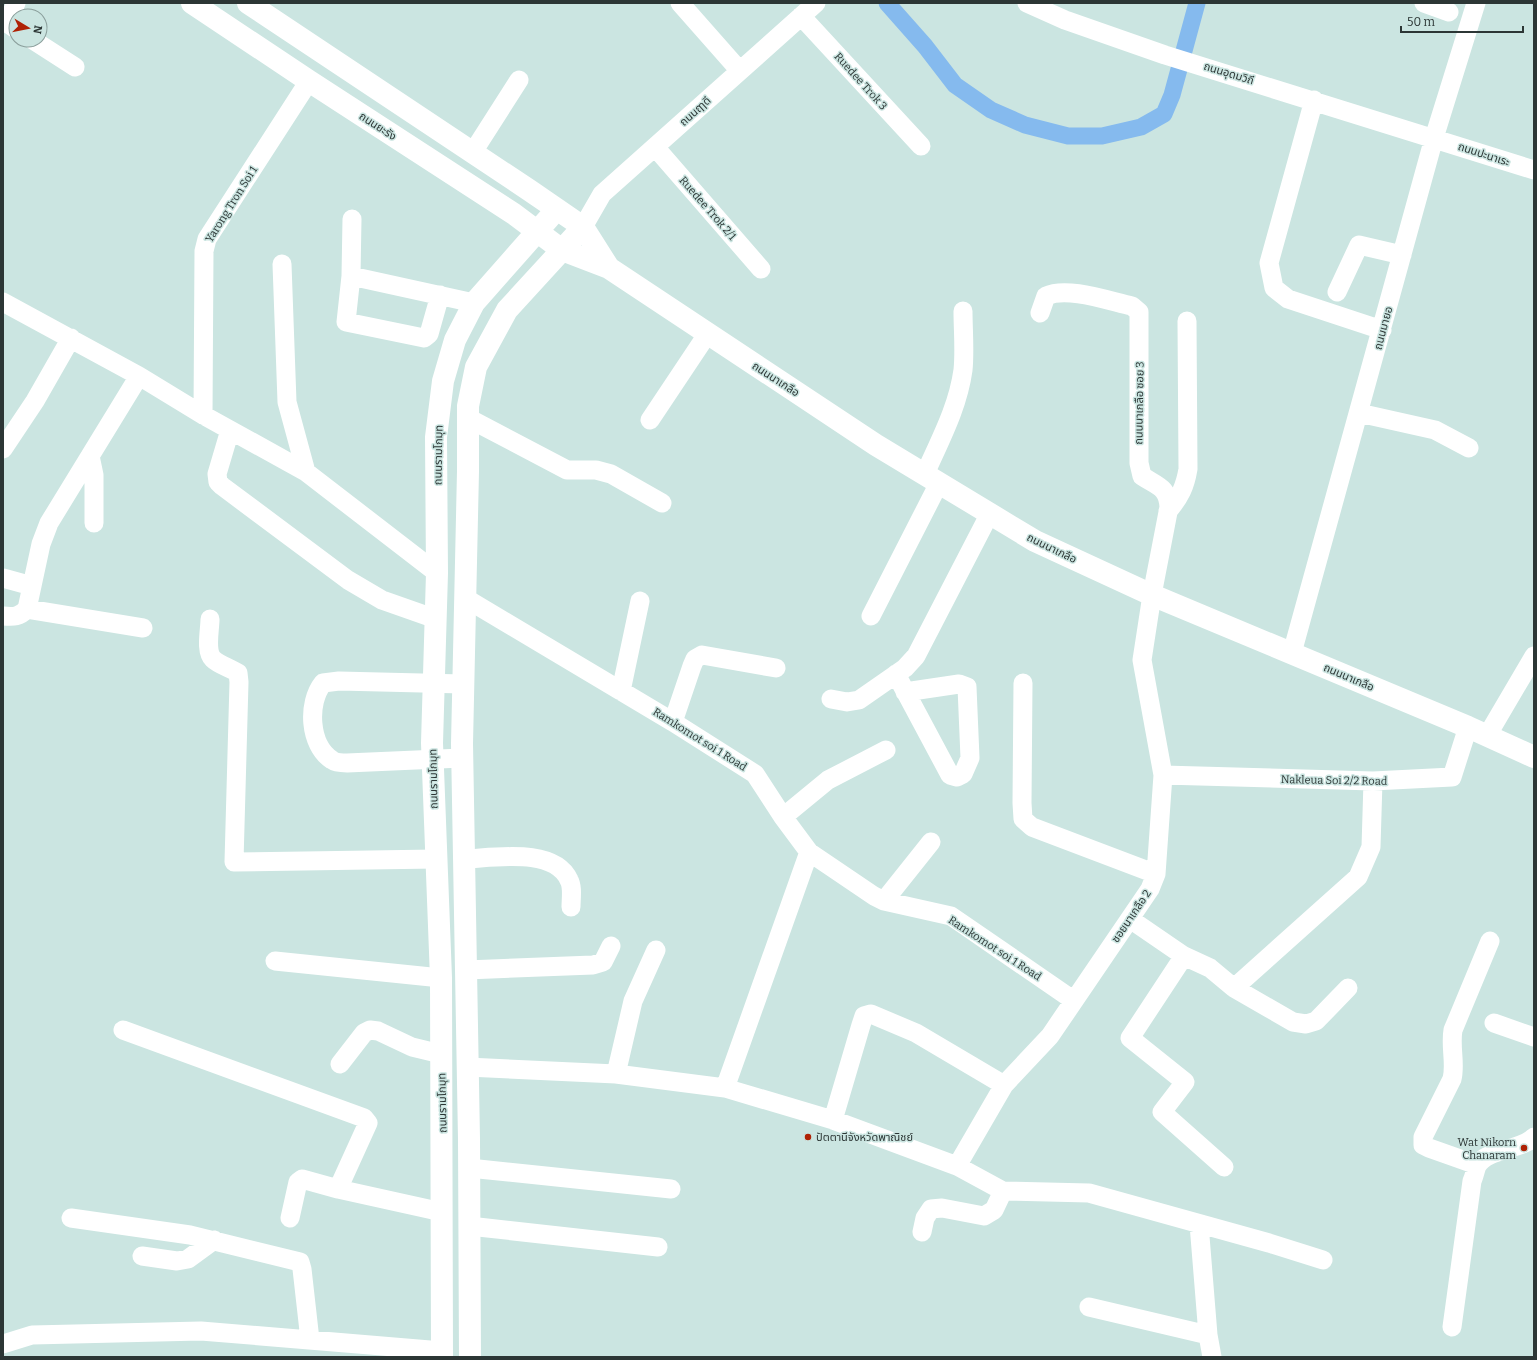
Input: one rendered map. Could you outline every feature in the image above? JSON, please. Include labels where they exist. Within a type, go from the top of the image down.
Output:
[{"type":"main road","name":"ถนนยะรัง","points":[[192,3],[537,231],[562,250]]},
{"type":"main road","points":[[248,3],[473,152],[582,227],[507,310],[476,367],[468,406],[462,758],[468,1067],[470,1357]]},
{"type":"main road","name":"ถนนรามโกมุท","points":[[442,1354],[440,1054],[441,978],[433,759],[438,573],[436,437],[443,381],[455,340],[474,303],[556,209]]},
{"type":"main road","name":"ถนนนาเกลือ","points":[[582,227],[609,268]]},
{"type":"main road","name":"ถนนนาเกลือ","points":[[562,250],[609,268],[876,445],[1035,541],[1152,595],[1478,731],[1534,757]]},
{"type":"street","points":[[680,3],[740,71]]},
{"type":"street","name":"ถนนฤๅดี","points":[[582,227],[602,194],[816,3]]},
{"type":"street","name":"ถนนอุดมวิถี","points":[[1027,3],[1065,20],[1165,55],[1188,60],[1434,138]]},
{"type":"street","points":[[1424,3],[1449,12]]},
{"type":"street","name":"ถนนมายอ","points":[[1292,653],[1434,138],[1476,3]]},
{"type":"street","name":"Ruedee Trok 3","points":[[801,16],[920,146]]},
{"type":"street","points":[[46,48],[75,67]]},
{"type":"street","points":[[473,152],[519,80]]},
{"type":"street","name":"Yarong Tron Soi 1","points":[[203,415],[204,251],[207,239],[309,81]]},
{"type":"street","points":[[1314,100],[1269,263],[1274,288],[1288,299],[1382,330]]},
{"type":"street","name":"ถนนปะนาเระ","points":[[1434,138],[1534,170]]},
{"type":"street","name":"Ruedee Trok 2/1","points":[[655,147],[761,269]]},
{"type":"street","points":[[352,219],[351,276],[346,322],[424,338],[429,334],[440,295]]},
{"type":"street","points":[[1337,292],[1360,245],[1402,255]]},
{"type":"street","points":[[282,264],[287,402],[306,472]]},
{"type":"street","points":[[351,276],[474,303]]},
{"type":"street","name":"ถนนนาเกลือ ซอย 3","points":[[1040,313],[1046,296],[1052,293],[1067,292],[1132,306],[1139,312],[1139,463],[1142,476],[1164,490],[1168,495],[1168,511],[1152,595]]},
{"type":"street","points":[[3,302],[139,376],[203,415],[306,472],[438,573]]},
{"type":"street","points":[[871,616],[932,478],[959,392],[963,368],[962,311]]},
{"type":"street","points":[[1168,511],[1180,496],[1185,485],[1188,469],[1187,321]]},
{"type":"street","points":[[650,420],[708,333]]},
{"type":"street","points":[[3,449],[35,401],[71,338]]},
{"type":"street","points":[[3,616],[16,617],[21,615],[27,608],[41,544],[49,523],[139,376]]},
{"type":"street","points":[[1359,413],[1435,430],[1469,448]]},
{"type":"street","points":[[468,418],[567,470],[596,470],[611,474],[662,503]]},
{"type":"street","points":[[230,430],[217,474],[218,482],[222,486],[348,580],[382,600],[436,619]]},
{"type":"street","points":[[90,456],[94,475],[94,523]]},
{"type":"street","points":[[831,699],[847,702],[859,700],[905,668],[916,656],[990,513]]},
{"type":"street","points":[[3,578],[32,586]]},
{"type":"street","name":"ซอยนาเกลือ 2","points":[[957,1166],[1004,1086],[1050,1036],[1073,1000],[1150,890],[1156,874],[1163,775],[1142,660],[1152,595]]},
{"type":"street","name":"Ramkomot soi 1 Road","points":[[465,598],[673,722],[755,774],[783,817],[809,852],[874,896],[884,900],[951,916],[1073,1000]]},
{"type":"street","points":[[621,691],[640,601]]},
{"type":"street","points":[[27,608],[143,628]]},
{"type":"street","points":[[210,619],[209,647],[213,660],[238,674],[239,682],[234,862],[436,859]]},
{"type":"street","points":[[673,722],[695,659],[702,655],[776,668]]},
{"type":"street","points":[[1478,731],[1534,656]]},
{"type":"street","points":[[896,674],[905,692],[950,775],[957,777],[963,774],[970,758],[967,687],[959,684],[905,692]]},
{"type":"street","points":[[462,758],[347,763],[333,761],[320,748],[314,727],[316,692],[324,683],[339,681],[463,684]]},
{"type":"street","points":[[1023,683],[1023,819],[1032,827],[1156,874]]},
{"type":"street","name":"Nakleua Soi 2/2 Road","points":[[1163,775],[1373,781],[1452,777],[1478,731]]},
{"type":"street","points":[[783,817],[828,780],[886,750]]},
{"type":"street","points":[[1234,988],[1358,877],[1371,847],[1373,781]]},
{"type":"street","points":[[884,900],[931,842]]},
{"type":"street","points":[[725,1088],[809,852]]},
{"type":"street","points":[[464,859],[533,857],[550,862],[563,869],[570,881],[571,907]]},
{"type":"street","points":[[1130,919],[1184,956],[1210,968],[1234,988],[1293,1022],[1306,1024],[1316,1021],[1348,988]]},
{"type":"street","points":[[1477,1165],[1423,1145],[1423,1137],[1452,1079],[1454,1071],[1451,1044],[1453,1030],[1490,941]]},
{"type":"street","points":[[466,970],[593,966],[603,962],[611,946]]},
{"type":"street","points":[[616,1074],[633,1001],[656,950]]},
{"type":"street","points":[[1184,956],[1130,1038],[1185,1082],[1162,1112],[1224,1167]]},
{"type":"street","points":[[275,961],[441,978]]},
{"type":"street","points":[[833,1120],[860,1025],[864,1016],[871,1014],[916,1033],[1004,1086]]},
{"type":"street","points":[[1494,1023],[1534,1036]]},
{"type":"street","points":[[123,1030],[364,1118],[368,1123],[338,1189]]},
{"type":"street","points":[[340,1064],[364,1033],[370,1030],[378,1031],[412,1047],[440,1054]]},
{"type":"street","points":[[468,1067],[616,1074],[725,1088],[833,1120],[957,1166],[1003,1191],[1089,1193],[1269,1243],[1323,1260]]},
{"type":"street","points":[[1452,1327],[1472,1181],[1477,1165],[1493,1153],[1513,1148],[1534,1137]]},
{"type":"street","points":[[469,1168],[671,1189]]},
{"type":"street","points":[[290,1218],[298,1182],[302,1180],[442,1212]]},
{"type":"street","points":[[922,1232],[925,1218],[931,1209],[942,1208],[984,1216],[994,1210],[1003,1191]]},
{"type":"street","points":[[71,1218],[190,1234],[300,1262],[310,1340]]},
{"type":"street","points":[[1199,1224],[1208,1335],[1212,1357]]},
{"type":"street","points":[[469,1226],[658,1248]]},
{"type":"street","points":[[142,1256],[177,1261],[188,1259],[214,1240]]},
{"type":"street","points":[[1089,1307],[1208,1335]]},
{"type":"street","points":[[3,1344],[32,1335],[201,1331],[310,1340],[442,1354]]},
{"type":"waterway","points":[[887,3],[925,46],[955,85],[991,110],[1025,125],[1068,136],[1102,136],[1141,127],[1164,114],[1172,95],[1197,3]]},
{"type":"place","name":"ปัตตานีจังหวัดพาณิชย์","points":[[808,1137]]},
{"type":"place","name":"Wat Nikorn Chanaram","points":[[1524,1148]]}]
